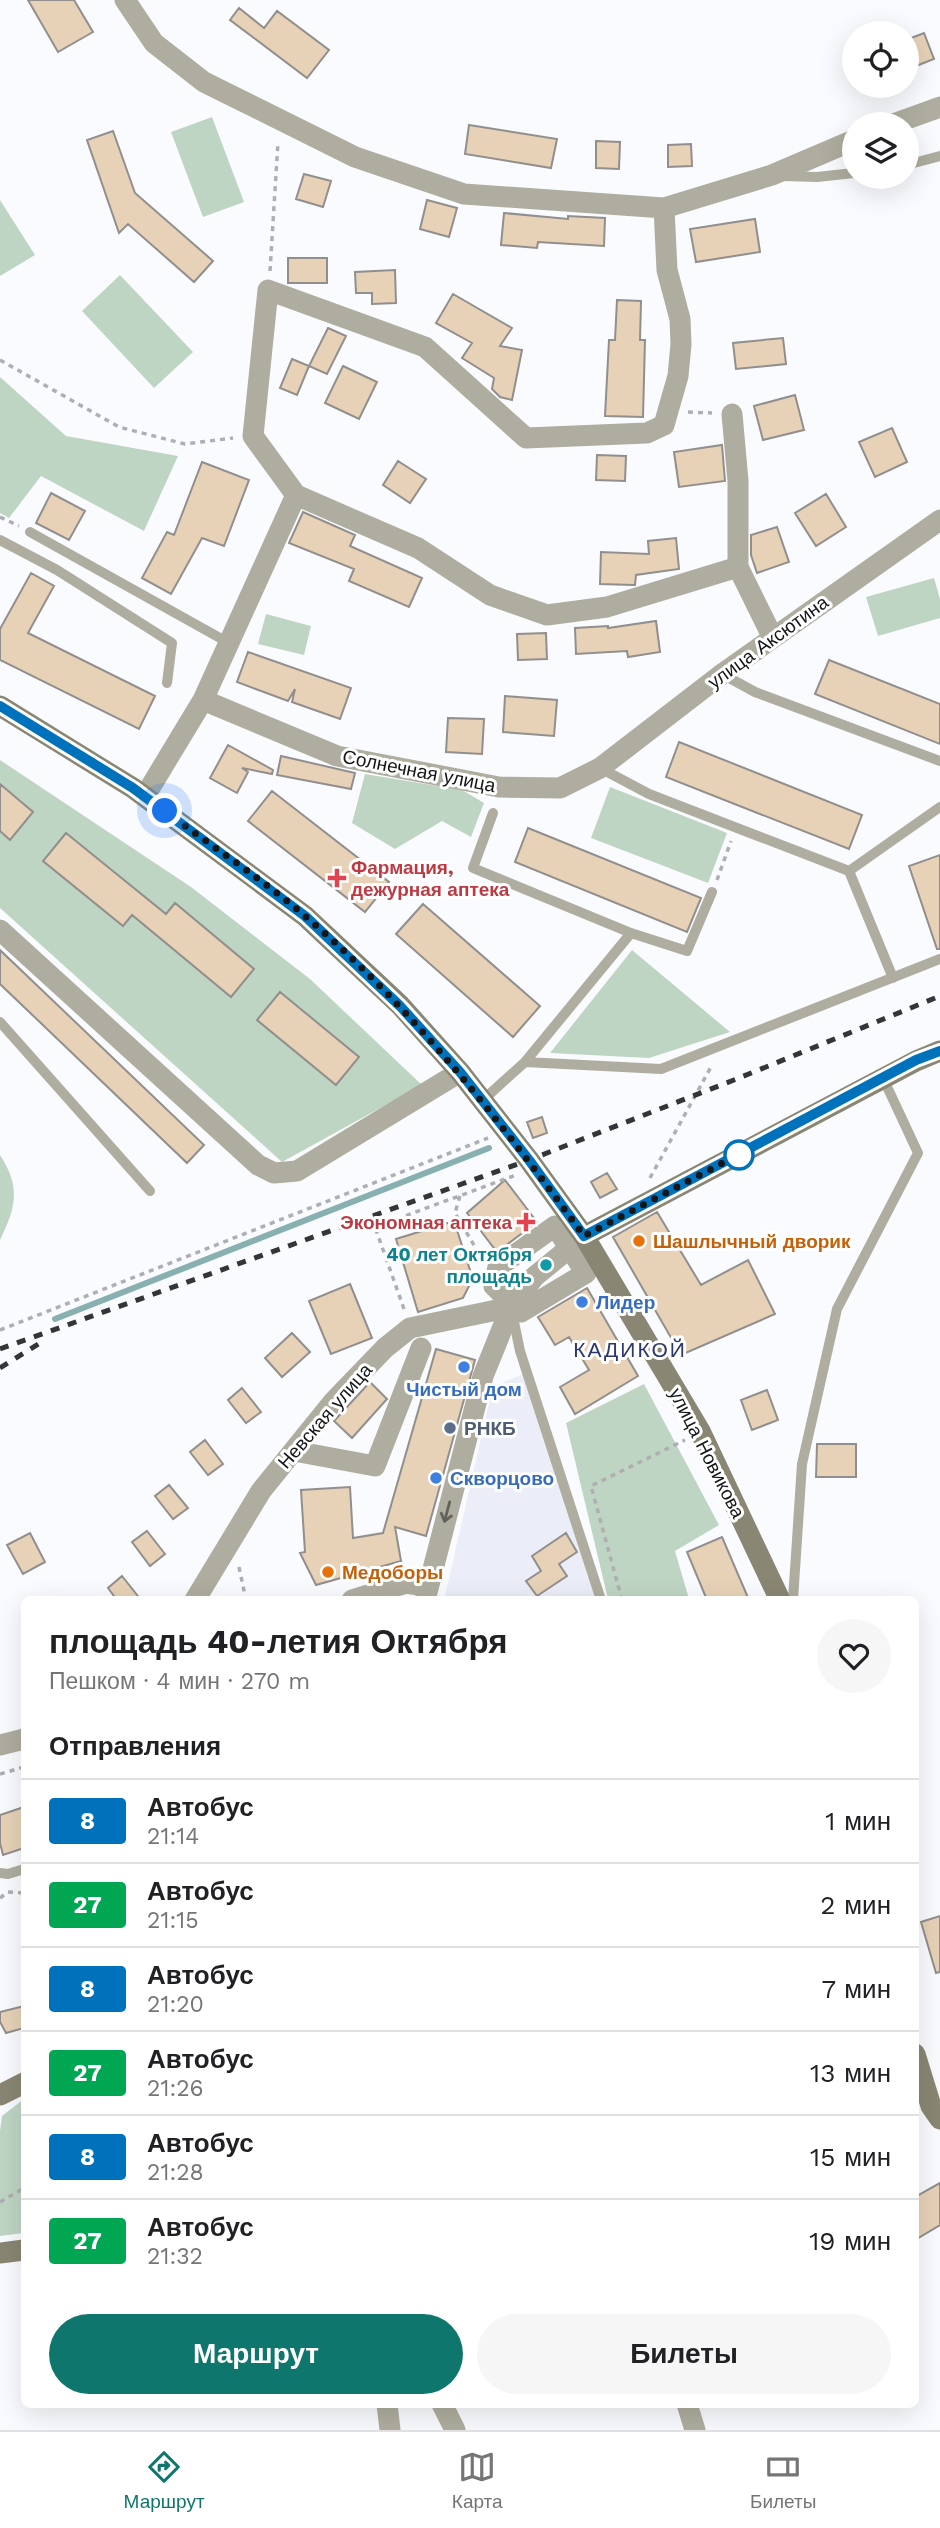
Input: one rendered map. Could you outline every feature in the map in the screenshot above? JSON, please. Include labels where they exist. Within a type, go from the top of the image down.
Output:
[{"type":"main road","name":"улица Новикова","points":[[0,706],[145,796],[305,916],[400,1006],[460,1072],[505,1130],[700,1430],[778,1596]]},
{"type":"main road","points":[[577,1242],[883,1078],[940,1051]]},
{"type":"main road","points":[[919,2067],[931,2106],[940,2119]]},
{"type":"main road","points":[[0,2095],[21,2084]]},
{"type":"main road","points":[[0,2253],[21,2250]]},
{"type":"street","points":[[125,0],[154,43],[204,82],[355,157],[464,194],[664,208],[772,175],[842,145]]},
{"type":"street","points":[[919,115],[940,107]]},
{"type":"street","points":[[664,208],[667,270],[680,319],[681,344],[678,376],[664,425],[647,433],[526,438],[425,348],[268,290],[253,436],[296,495],[418,548],[490,595],[547,615],[607,607],[738,567]]},
{"type":"street","points":[[732,414],[738,481],[738,567],[773,638]]},
{"type":"street","points":[[145,796],[203,700],[296,495]]},
{"type":"street","name":"улица Аксютина","points":[[600,768],[722,674],[940,520]]},
{"type":"street","name":"Солнечная улица","points":[[203,700],[337,756],[499,787],[560,788],[600,768]]},
{"type":"street","points":[[0,930],[258,1164],[274,1173],[297,1171],[460,1072]]},
{"type":"street","points":[[555,1226],[577,1242],[586,1273],[521,1311],[512,1306],[494,1286],[498,1267],[555,1226]]},
{"type":"street","points":[[365,1596],[406,1583],[426,1593],[483,1376],[512,1306],[534,1277],[577,1242]]},
{"type":"street","name":"Невская улица","points":[[197,1596],[261,1491],[333,1402],[376,1357],[410,1328],[512,1306]]},
{"type":"street","points":[[294,1451],[375,1466],[421,1348]]},
{"type":"street","points":[[0,1745],[21,1740]]},
{"type":"street","points":[[387,2408],[390,2430]]},
{"type":"street","points":[[444,2408],[455,2430]]},
{"type":"street","points":[[688,2408],[695,2430]]},
{"type":"lane","points":[[919,162],[940,156]]},
{"type":"lane","points":[[772,175],[817,177],[842,174]]},
{"type":"lane","points":[[30,532],[229,643]]},
{"type":"lane","points":[[0,540],[57,570],[172,643],[167,682]]},
{"type":"lane","points":[[722,674],[755,692],[940,761]]},
{"type":"lane","points":[[600,768],[649,794],[849,871],[893,978]]},
{"type":"lane","points":[[849,871],[940,807]]},
{"type":"lane","points":[[493,813],[473,867],[631,933],[687,951],[712,892]]},
{"type":"lane","points":[[483,1100],[524,1062],[631,933]]},
{"type":"lane","points":[[524,1062],[661,1069],[940,959]]},
{"type":"lane","points":[[0,1022],[149,1191]]},
{"type":"lane","points":[[793,1596],[802,1464],[836,1309],[918,1153],[883,1078]]},
{"type":"lane","points":[[512,1306],[520,1351],[600,1596]]},
{"type":"lane","points":[[0,1873],[8,1874],[21,1870]]},
{"type":"path","points":[[268,290],[280,119]]},
{"type":"path","points":[[0,360],[119,427],[186,444],[253,436]]},
{"type":"path","points":[[668,411],[732,414]]},
{"type":"path","points":[[0,517],[30,532]]},
{"type":"path","points":[[712,892],[736,828]]},
{"type":"path","points":[[650,1178],[723,1045]]},
{"type":"path","points":[[0,1330],[505,1130]]},
{"type":"path","points":[[410,1328],[375,1227],[519,1174]]},
{"type":"path","points":[[460,1196],[455,1213],[483,1259]]},
{"type":"path","points":[[621,1596],[591,1486],[687,1440]]},
{"type":"path","points":[[232,1540],[245,1596]]},
{"type":"path","points":[[0,1774],[21,1767]]},
{"type":"path","points":[[0,1898],[8,1892],[21,1893]]},
{"type":"path","points":[[0,2202],[21,2191]]},
{"type":"shaded area","points":[[524,1374],[596,1596],[445,1596],[493,1386]]},
{"type":"green space","points":[[212,117],[244,202],[203,217],[171,132]]},
{"type":"green space","points":[[0,200],[35,255],[0,276]]},
{"type":"green space","points":[[120,275],[193,352],[154,388],[82,311]]},
{"type":"green space","points":[[0,377],[66,436],[178,456],[144,531],[41,476],[9,518],[0,513]]},
{"type":"green space","points":[[934,578],[940,599],[940,618],[878,636],[866,597]]},
{"type":"green space","points":[[266,614],[311,626],[304,655],[258,644]]},
{"type":"green space","points":[[0,760],[191,887],[310,979],[422,1085],[282,1162],[0,908]]},
{"type":"green space","points":[[365,774],[462,790],[484,803],[471,837],[442,821],[395,849],[352,823]]},
{"type":"green space","points":[[610,787],[727,833],[708,883],[591,838]]},
{"type":"green space","points":[[632,950],[730,1032],[649,1058],[550,1053]]},
{"type":"green space","points":[[0,1155],[11,1177],[14,1197],[10,1217],[0,1240]]},
{"type":"green space","points":[[644,1384],[719,1525],[675,1551],[688,1596],[607,1596],[566,1423]]},
{"type":"green space","points":[[21,2101],[21,2233],[0,2236],[0,2131],[2,2116]]},
{"type":"building","points":[[28,0],[74,0],[93,32],[58,52]]},
{"type":"building","points":[[239,8],[264,28],[277,11],[329,50],[307,78],[230,20]]},
{"type":"building","points":[[924,33],[934,59],[919,65],[919,35]]},
{"type":"building","points":[[469,125],[557,139],[551,168],[465,154]]},
{"type":"building","points":[[113,131],[135,193],[213,261],[194,282],[128,224],[119,233],[87,140]]},
{"type":"building","points":[[596,141],[620,142],[619,169],[596,168]]},
{"type":"building","points":[[691,144],[692,166],[668,167],[668,145]]},
{"type":"building","points":[[304,174],[331,181],[323,207],[296,199]]},
{"type":"building","points":[[427,200],[457,208],[449,237],[420,229]]},
{"type":"building","points":[[504,213],[568,219],[568,216],[605,218],[604,246],[538,242],[537,248],[501,245]]},
{"type":"building","points":[[755,219],[760,252],[696,262],[690,229]]},
{"type":"building","points":[[288,258],[327,258],[327,283],[288,283]]},
{"type":"building","points":[[395,270],[396,303],[372,304],[372,293],[356,293],[355,272]]},
{"type":"building","points":[[453,294],[512,328],[500,346],[522,350],[512,400],[500,397],[492,389],[494,378],[462,358],[472,343],[436,323]]},
{"type":"building","points":[[617,300],[641,301],[640,340],[645,340],[643,417],[605,416],[609,340],[615,340]]},
{"type":"building","points":[[328,328],[346,336],[327,374],[309,366]]},
{"type":"building","points":[[783,338],[786,364],[736,369],[733,343]]},
{"type":"building","points":[[292,359],[309,366],[297,395],[280,388]]},
{"type":"building","points":[[343,366],[377,382],[359,419],[325,403]]},
{"type":"building","points":[[795,395],[804,430],[763,440],[754,406]]},
{"type":"building","points":[[892,428],[907,462],[875,477],[859,442]]},
{"type":"building","points":[[722,445],[725,481],[679,487],[674,452]]},
{"type":"building","points":[[597,455],[626,456],[625,481],[596,480]]},
{"type":"building","points":[[398,461],[426,479],[410,503],[383,485]]},
{"type":"building","points":[[202,462],[249,480],[224,546],[202,538],[171,594],[142,578],[167,532],[174,535]]},
{"type":"building","points":[[51,493],[85,511],[69,540],[36,523]]},
{"type":"building","points":[[826,494],[846,527],[816,546],[795,513]]},
{"type":"building","points":[[303,512],[355,535],[350,546],[422,578],[409,607],[349,581],[354,569],[289,543]]},
{"type":"building","points":[[777,527],[789,562],[757,573],[751,555],[751,535]]},
{"type":"building","points":[[676,538],[679,569],[636,575],[635,585],[600,584],[601,552],[649,554],[648,541]]},
{"type":"building","points":[[31,573],[54,586],[28,633],[155,696],[139,729],[0,660],[0,629]]},
{"type":"building","points":[[656,621],[660,652],[628,657],[627,651],[576,654],[575,628],[608,628]]},
{"type":"building","points":[[546,633],[547,659],[518,660],[517,634]]},
{"type":"building","points":[[248,652],[351,688],[340,719],[292,702],[295,689],[288,701],[237,682]]},
{"type":"building","points":[[829,660],[940,704],[940,744],[815,694]]},
{"type":"building","points":[[505,696],[557,700],[554,736],[503,732]]},
{"type":"building","points":[[448,718],[484,719],[482,754],[446,752]]},
{"type":"building","points":[[679,742],[862,815],[849,849],[666,777]]},
{"type":"building","points":[[228,745],[273,770],[272,774],[242,768],[248,772],[237,793],[210,778]]},
{"type":"building","points":[[281,756],[355,773],[351,789],[277,775]]},
{"type":"building","points":[[0,784],[33,812],[10,840],[0,831]]},
{"type":"building","points":[[272,791],[389,882],[365,912],[248,821]]},
{"type":"building","points":[[528,828],[701,898],[687,932],[515,862]]},
{"type":"building","points":[[66,833],[166,914],[175,903],[254,969],[231,997],[132,915],[123,926],[43,861]]},
{"type":"building","points":[[940,855],[940,949],[937,949],[909,866]]},
{"type":"building","points":[[423,904],[540,1006],[513,1037],[396,934]]},
{"type":"building","points":[[0,950],[204,1145],[187,1163],[0,984]]},
{"type":"building","points":[[280,992],[359,1057],[336,1085],[257,1020]]},
{"type":"building","points":[[542,1117],[547,1133],[533,1138],[527,1122]]},
{"type":"building","points":[[607,1173],[617,1189],[600,1198],[591,1182]]},
{"type":"building","points":[[505,1180],[537,1222],[497,1252],[467,1213]]},
{"type":"building","points":[[657,1212],[701,1285],[748,1260],[775,1314],[681,1355],[613,1237]]},
{"type":"building","points":[[454,1221],[471,1273],[468,1275],[470,1284],[463,1298],[418,1312],[396,1239]]},
{"type":"building","points":[[350,1284],[372,1338],[331,1354],[309,1301]]},
{"type":"building","points":[[587,1288],[638,1376],[575,1414],[560,1387],[589,1370],[569,1337],[555,1345],[538,1317]]},
{"type":"building","points":[[292,1333],[310,1352],[282,1377],[265,1358]]},
{"type":"building","points":[[436,1349],[475,1360],[426,1536],[395,1527],[401,1561],[316,1585],[300,1553],[305,1552],[301,1490],[350,1487],[353,1538],[383,1533]]},
{"type":"building","points":[[370,1382],[387,1399],[352,1438],[334,1421]]},
{"type":"building","points":[[242,1388],[261,1412],[246,1423],[228,1400]]},
{"type":"building","points":[[767,1390],[778,1420],[752,1430],[741,1400]]},
{"type":"building","points":[[205,1440],[223,1464],[208,1475],[190,1452]]},
{"type":"building","points":[[817,1444],[856,1444],[856,1477],[816,1477]]},
{"type":"building","points":[[169,1485],[188,1508],[173,1519],[155,1496]]},
{"type":"building","points":[[147,1531],[165,1554],[150,1566],[132,1542]]},
{"type":"building","points":[[30,1533],[45,1562],[23,1574],[7,1545]]},
{"type":"building","points":[[566,1533],[577,1552],[559,1564],[567,1576],[537,1596],[526,1581],[541,1571],[532,1556]]},
{"type":"building","points":[[722,1537],[747,1596],[705,1596],[687,1552]]},
{"type":"building","points":[[122,1576],[138,1596],[114,1596],[108,1588]]},
{"type":"building","points":[[21,1808],[21,1849],[3,1855],[0,1843],[0,1815]]},
{"type":"building","points":[[940,1916],[940,1972],[936,1973],[921,1922]]},
{"type":"building","points":[[21,2007],[21,2029],[6,2033],[0,2022],[0,2012]]},
{"type":"building","points":[[940,2183],[940,2225],[919,2238],[919,2195]]},
{"type":"waterway","points":[[55,1319],[489,1148]]},
{"type":"railway","points":[[0,1349],[529,1160],[940,996]]},
{"type":"railway","points":[[0,1368],[45,1340]]},
{"type":"bus line","name":"8","points":[[0,706],[113,774],[305,916],[400,1006],[460,1072],[584,1236],[916,1060],[940,1051]]},
{"type":"place","name":"Фармация, дежурная аптека","points":[[337,878]]},
{"type":"place","name":"Экономная аптека","points":[[526,1222]]},
{"type":"place","name":"Шашлычный дворик","points":[[639,1241]]},
{"type":"place","name":"40 лет Октября площадь","points":[[546,1265]]},
{"type":"place","name":"Лидер","points":[[582,1302]]},
{"type":"place","name":"Чистый дом","points":[[464,1367]]},
{"type":"place","name":"РНКБ","points":[[450,1428]]},
{"type":"place","name":"Скворцово","points":[[436,1478]]},
{"type":"place","name":"Медоборы","points":[[328,1572]]},
{"type":"district","name":"КАДИКОЙ","points":[[630,1349]]},
{"type":"route","points":[[165,811],[305,916],[400,1006],[460,1072],[584,1236],[749,1149],[739,1155]]}]
